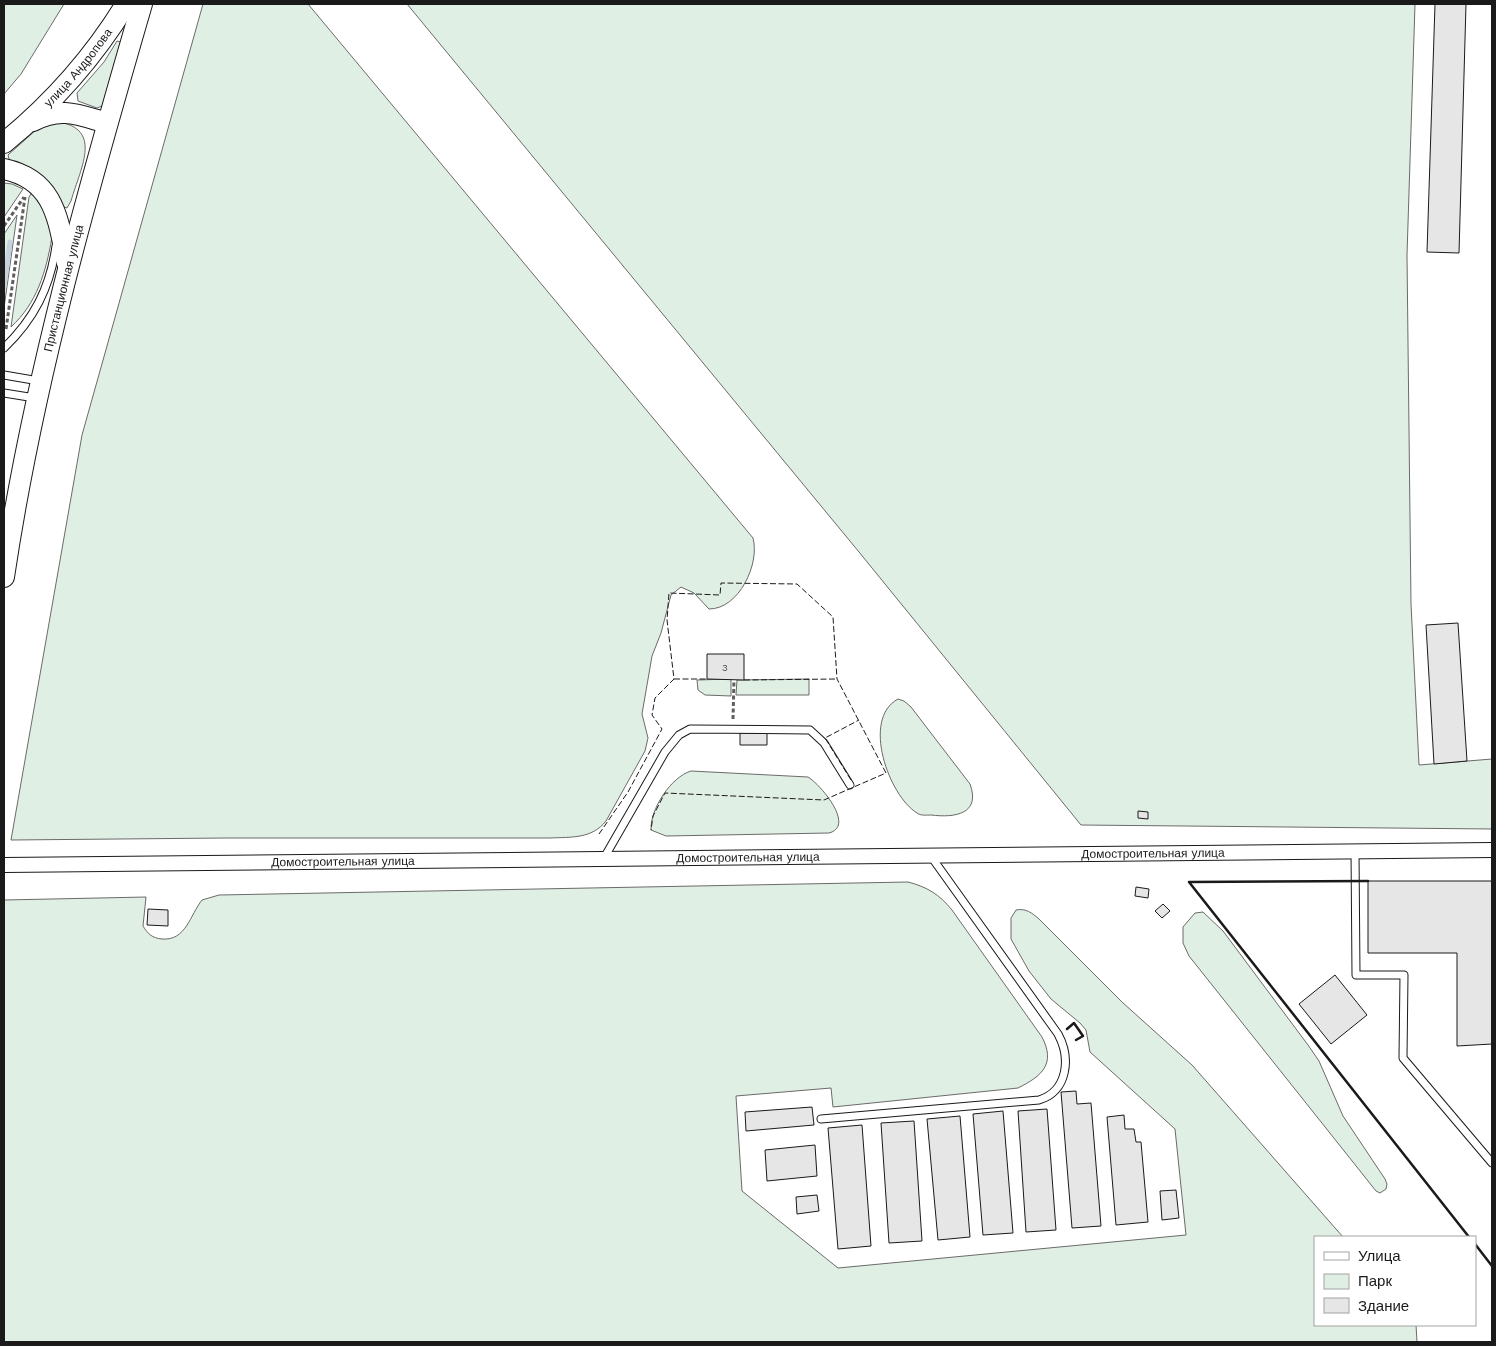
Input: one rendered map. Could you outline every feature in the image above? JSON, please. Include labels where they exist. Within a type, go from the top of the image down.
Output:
[{"type":"main road","name":"улица Андропова","points":[[4,143],[25,126],[83,66],[100,45],[126,4]]},
{"type":"main road","name":"Пристанционная улица","points":[[4,577],[16,493],[37,390],[68,266],[142,4]]},
{"type":"main road","name":"улица Андропова","points":[[25,126],[52,113],[65,112],[107,123]]},
{"type":"main road","points":[[4,169],[29,178],[41,187],[49,198],[58,218],[68,266]]},
{"type":"street","name":"Домостроительная улица","points":[[4,865],[1492,850]]},
{"type":"lane","points":[[4,348],[20,332],[43,298],[53,267],[58,218]]},
{"type":"lane","points":[[4,375],[37,390]]},
{"type":"lane","points":[[4,393],[37,390]]},
{"type":"lane","points":[[604,858],[666,752],[679,735],[695,729],[810,730],[824,743],[850,785]]},
{"type":"lane","points":[[1356,851],[1356,975],[1404,975],[1403,1058],[1492,1163]]},
{"type":"lane","points":[[821,1119],[1039,1100],[1053,1094],[1062,1081],[1066,1059],[1058,1034],[930,855]]},
{"type":"path","points":[[4,226],[30,188]]},
{"type":"path","points":[[5,334],[25,196]]},
{"type":"path","points":[[732,728],[734,680]]},
{"type":"green space","points":[[4,4],[64,4],[21,74],[4,94]]},
{"type":"green space","points":[[203,4],[308,4],[753,538],[754,549],[750,572],[745,583],[730,602],[720,607],[709,609],[694,593],[681,587],[671,595],[661,633],[652,656],[642,714],[648,738],[645,751],[606,821],[588,834],[550,838],[11,840],[82,435]]},
{"type":"green space","points":[[407,4],[1415,4],[1407,255],[1411,604],[1419,765],[1492,759],[1492,829],[1081,825],[859,552]]},
{"type":"green space","points":[[117,41],[121,42],[102,106],[97,108],[78,101],[77,93],[104,62]]},
{"type":"green space","points":[[52,121],[68,124],[79,131],[84,139],[83,162],[67,208],[61,206],[9,159],[8,155],[37,129]]},
{"type":"green space","points":[[4,183],[23,189],[4,217]]},
{"type":"green space","points":[[33,191],[41,200],[47,212],[52,237],[47,262],[34,297],[28,308],[11,327],[29,197]]},
{"type":"green space","points":[[17,215],[4,308],[4,234]]},
{"type":"green space","points":[[731,679],[731,696],[705,695],[698,690],[697,680]]},
{"type":"green space","points":[[809,679],[809,695],[736,695],[737,680]]},
{"type":"green space","points":[[898,699],[911,707],[970,784],[972,802],[964,812],[949,816],[920,815],[907,804],[897,791],[883,757],[880,739],[881,723],[887,709]]},
{"type":"green space","points":[[691,771],[808,777],[827,796],[833,805],[839,822],[836,829],[829,833],[666,836],[651,830],[654,813],[663,795],[683,774]]},
{"type":"green space","points":[[908,882],[921,886],[932,892],[952,910],[1042,1037],[1048,1055],[1044,1068],[1034,1079],[1018,1088],[833,1107],[831,1088],[736,1096],[742,1191],[838,1268],[1186,1235],[1175,1129],[1090,1052],[1086,1030],[1051,999],[1029,971],[1011,939],[1011,918],[1016,910],[1026,910],[1039,919],[1122,1002],[1192,1065],[1342,1236],[1314,1236],[1314,1326],[1416,1326],[1417,1342],[4,1342],[4,900],[146,897],[143,926],[156,938],[170,939],[182,931],[202,900],[219,895]]},
{"type":"green space","points":[[1203,912],[1223,931],[1319,1061],[1343,1116],[1385,1179],[1386,1189],[1380,1193],[1376,1191],[1189,956],[1183,943],[1183,927],[1195,913]]},
{"type":"building","points":[[1435,4],[1466,4],[1459,253],[1427,252]]},
{"type":"building","points":[[1458,623],[1467,761],[1434,764],[1426,625]]},
{"type":"building","points":[[707,654],[744,654],[744,680],[707,679]]},
{"type":"building","points":[[740,733],[767,733],[767,745],[740,745]]},
{"type":"building","points":[[1138,811],[1148,812],[1148,819],[1138,818]]},
{"type":"building","points":[[1368,881],[1492,881],[1492,1044],[1457,1046],[1457,953],[1368,953]]},
{"type":"building","points":[[1136,887],[1149,889],[1148,898],[1135,896]]},
{"type":"building","points":[[1163,904],[1170,911],[1162,918],[1155,911]]},
{"type":"building","points":[[148,909],[168,910],[168,926],[147,925]]},
{"type":"building","points":[[1335,975],[1367,1015],[1331,1044],[1299,1004]]},
{"type":"building","points":[[1076,1091],[1077,1104],[1091,1103],[1101,1226],[1072,1228],[1061,1092]]},
{"type":"building","points":[[812,1107],[814,1125],[746,1131],[745,1112]]},
{"type":"building","points":[[1047,1109],[1056,1230],[1026,1232],[1018,1111]]},
{"type":"building","points":[[1003,1111],[1013,1233],[983,1235],[973,1114]]},
{"type":"building","points":[[1124,1115],[1125,1129],[1134,1129],[1136,1142],[1141,1142],[1148,1222],[1116,1225],[1107,1117]]},
{"type":"building","points":[[960,1116],[970,1237],[938,1240],[927,1119]]},
{"type":"building","points":[[914,1121],[922,1241],[889,1243],[881,1123]]},
{"type":"building","points":[[862,1125],[871,1246],[838,1249],[828,1128]]},
{"type":"building","points":[[815,1145],[817,1176],[767,1181],[765,1150]]},
{"type":"building","points":[[1176,1190],[1179,1218],[1162,1220],[1160,1191]]},
{"type":"building","points":[[817,1195],[819,1211],[797,1214],[796,1197]]},
{"type":"waterway","points":[[4,287],[10,242]]},
{"type":"fence","points":[[599,834],[628,792],[662,729],[652,715],[655,698],[674,679],[667,620],[669,593],[720,595],[721,583],[797,584],[833,617],[837,679],[886,773],[824,800],[665,793],[653,816],[651,830]]},
{"type":"fence","points":[[674,679],[707,679]]},
{"type":"fence","points":[[744,680],[837,679]]},
{"type":"fence","points":[[851,780],[825,738],[859,720]]},
{"type":"wall","points":[[1368,881],[1189,882],[1468,1236]]},
{"type":"wall","points":[[1067,1029],[1074,1023],[1083,1036],[1076,1040]]},
{"type":"wall","points":[[1476,1245],[1492,1266]]}]
